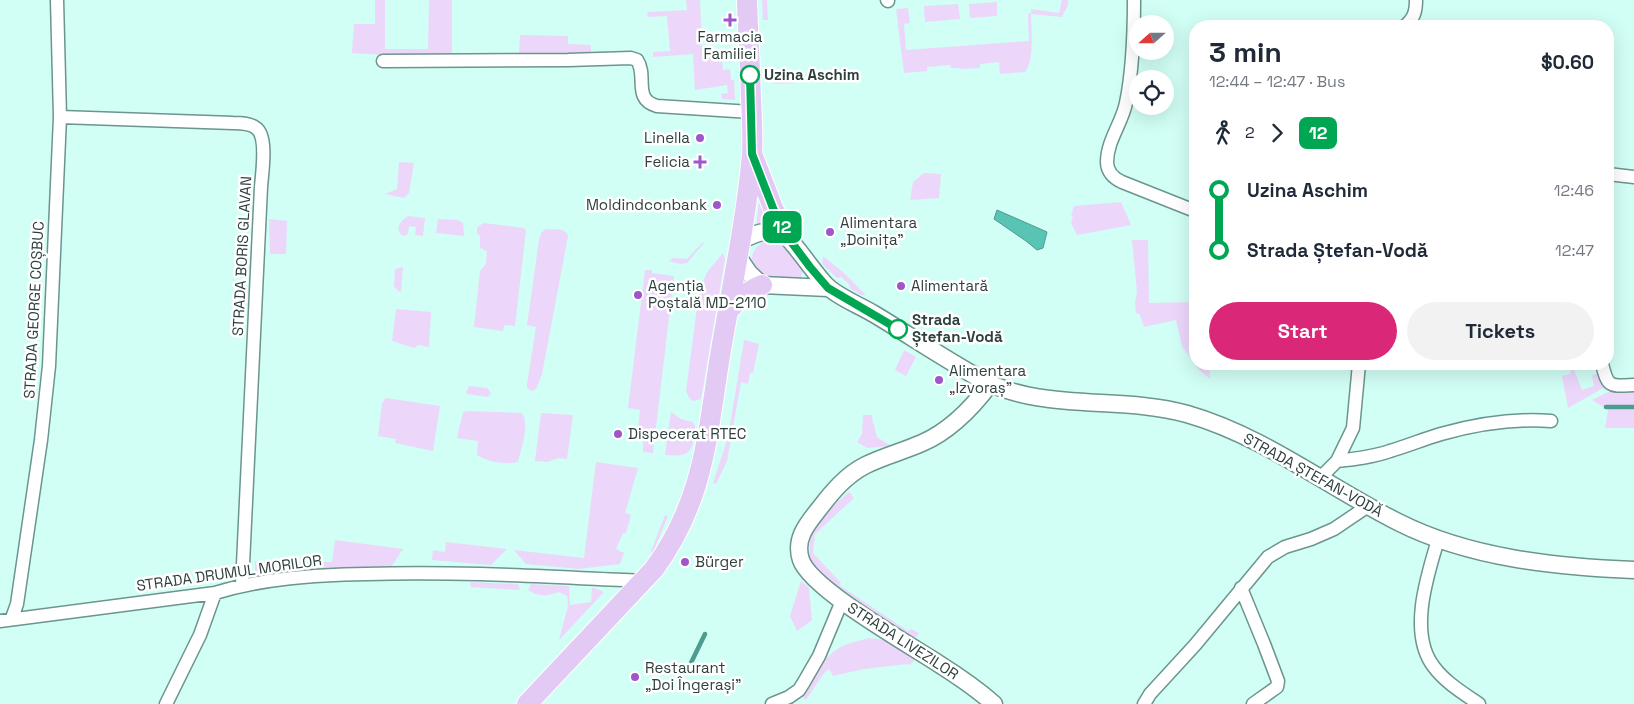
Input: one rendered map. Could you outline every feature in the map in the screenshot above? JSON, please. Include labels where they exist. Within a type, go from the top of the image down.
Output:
[{"type":"main road","points":[[527,704],[644,580],[666,554],[688,510],[697,483],[709,432],[739,248],[752,154],[747,0]]},
{"type":"main road","points":[[752,154],[773,208],[786,235]]},
{"type":"main road","points":[[729,310],[750,290],[762,285]]},
{"type":"street","name":"STRADA GEORGE COȘBUC","points":[[6,620],[17,604],[40,450],[49,366],[60,117],[57,0]]},
{"type":"street","points":[[1134,0],[1133,45],[1126,105],[1110,149],[1107,163],[1108,168],[1117,180],[1189,209]]},
{"type":"street","points":[[1412,20],[1416,12],[1416,0]]},
{"type":"street","points":[[383,61],[631,58],[637,60],[641,66],[643,98],[647,103],[657,106],[751,112]]},
{"type":"street","name":"STRADA BORIS GLAVAN","points":[[60,117],[241,123],[255,127],[262,136],[262,187],[242,585]]},
{"type":"street","points":[[1614,175],[1634,177]]},
{"type":"street","points":[[762,285],[749,273],[739,248],[762,231],[786,235]]},
{"type":"street","name":"STRADA ȘTEFAN-VODĂ","points":[[786,235],[828,288],[990,384],[1035,397],[1146,407],[1188,415],[1218,425],[1256,442],[1400,523],[1438,540],[1458,546],[1518,558],[1603,569],[1634,570]]},
{"type":"street","name":"STRADA ȘTEFAN-VODĂ","points":[[762,285],[828,288]]},
{"type":"street","points":[[1320,478],[1337,461],[1353,428],[1359,370]]},
{"type":"street","points":[[1603,370],[1608,383],[1613,385],[1634,385]]},
{"type":"street","points":[[842,601],[806,569],[800,559],[800,535],[807,524],[839,485],[854,473],[942,432],[971,407],[990,384]]},
{"type":"street","name":"STRADA ȘTEFAN-VODĂ","points":[[1337,461],[1389,452],[1441,434],[1494,423],[1519,420],[1551,421]]},
{"type":"street","points":[[1144,704],[1150,694],[1196,645],[1268,557],[1285,547],[1334,529],[1368,506]]},
{"type":"street","points":[[1438,540],[1424,594],[1421,615],[1424,646],[1432,665],[1440,674],[1478,704]]},
{"type":"street","name":"STRADA DRUMUL MORILOR","points":[[6,620],[215,593],[242,585],[282,579],[342,574],[415,572],[644,580]]},
{"type":"street","points":[[1241,588],[1278,681],[1277,687],[1253,704]]},
{"type":"street","points":[[166,704],[200,635],[215,593]]},
{"type":"street","name":"STRADA LIVEZILOR","points":[[772,704],[789,697],[799,690],[819,656],[842,601],[942,666],[994,704]]},
{"type":"shaded area","points":[[375,0],[385,0],[385,49],[428,49],[429,0],[452,0],[452,55],[416,57],[352,53],[354,24],[375,24]]},
{"type":"shaded area","points":[[686,0],[700,0],[702,48],[715,54],[734,52],[731,62],[722,62],[723,70],[730,69],[731,80],[734,80],[735,100],[722,99],[721,94],[728,93],[727,85],[695,90],[693,54],[653,57],[653,52],[670,51],[667,16],[648,17],[647,12],[687,10]]},
{"type":"shaded area","points":[[762,0],[767,0],[768,20],[763,20]]},
{"type":"shaded area","points":[[1062,0],[1068,0],[1068,5],[1062,17],[1031,14],[1031,52],[1025,72],[1000,74],[999,62],[980,64],[980,68],[960,69],[951,68],[950,65],[927,67],[927,71],[904,73],[896,9],[908,8],[910,23],[904,24],[906,50],[1029,41],[1028,14],[1031,13],[1031,9],[1059,13]]},
{"type":"shaded area","points":[[997,2],[997,16],[970,18],[969,4]]},
{"type":"shaded area","points":[[958,4],[960,19],[925,22],[924,6]]},
{"type":"shaded area","points":[[520,35],[568,36],[568,44],[591,45],[591,54],[519,55]]},
{"type":"shaded area","points":[[790,76],[795,78],[795,83],[774,84],[773,80],[778,80],[778,77]]},
{"type":"shaded area","points":[[399,162],[414,163],[409,193],[404,198],[385,194],[397,189]]},
{"type":"shaded area","points":[[924,173],[941,174],[939,198],[910,200],[913,182]]},
{"type":"shaded area","points":[[760,192],[776,224],[756,228]]},
{"type":"shaded area","points":[[1121,202],[1131,225],[1077,235],[1071,223],[1074,206]]},
{"type":"shaded area","points":[[997,210],[1047,232],[1043,248],[1037,250],[994,219]]},
{"type":"shaded area","points":[[408,216],[425,218],[423,236],[415,235],[416,227],[409,226],[408,234],[403,236],[400,234],[399,226]]},
{"type":"shaded area","points":[[269,219],[287,221],[286,254],[270,254]]},
{"type":"shaded area","points":[[438,219],[458,220],[463,223],[464,236],[436,233]]},
{"type":"shaded area","points":[[484,223],[524,228],[526,230],[515,326],[504,325],[503,331],[474,327],[480,271],[486,264],[487,251],[480,248],[480,236],[477,234],[477,227]]},
{"type":"shaded area","points":[[546,229],[562,230],[568,236],[542,374],[536,389],[532,391],[527,388],[527,384],[536,327],[527,325],[539,240],[541,233]]},
{"type":"shaded area","points":[[1132,240],[1148,240],[1149,303],[1189,302],[1189,356],[1182,346],[1176,320],[1144,327],[1140,315],[1136,313],[1135,301],[1137,292]]},
{"type":"shaded area","points":[[766,241],[778,243],[792,255],[804,269],[800,279],[765,277],[752,264],[754,250]]},
{"type":"shaded area","points":[[704,243],[687,263],[680,264],[669,261],[673,258],[687,259]]},
{"type":"shaded area","points":[[723,253],[725,259],[701,399],[693,401],[689,398],[686,391],[699,292],[707,272]]},
{"type":"shaded area","points":[[823,256],[844,273],[866,295],[861,295],[850,288],[849,284],[841,277],[837,278],[822,264]]},
{"type":"shaded area","points":[[403,267],[401,292],[394,286],[395,269]]},
{"type":"shaded area","points":[[645,270],[652,270],[652,273],[674,276],[655,435],[640,433],[638,430],[640,410],[628,408]]},
{"type":"shaded area","points":[[396,309],[431,312],[429,347],[419,345],[414,348],[392,341]]},
{"type":"shaded area","points":[[744,340],[759,344],[753,373],[750,373],[748,384],[741,382],[727,461],[716,484],[713,483],[728,437]]},
{"type":"shaded area","points":[[904,350],[916,357],[906,376],[895,370]]},
{"type":"shaded area","points":[[1199,370],[1209,370],[1210,379]]},
{"type":"shaded area","points":[[1571,370],[1574,370],[1582,390],[1594,386],[1592,375],[1601,372],[1605,387],[1568,408],[1562,376],[1570,374]]},
{"type":"shaded area","points":[[469,386],[487,388],[491,393],[487,397],[467,394]]},
{"type":"shaded area","points":[[1614,389],[1634,390],[1634,428],[1605,428],[1608,410],[1592,400]]},
{"type":"shaded area","points":[[386,398],[440,406],[433,451],[395,443],[396,439],[378,436],[382,403]]},
{"type":"shaded area","points":[[463,412],[522,413],[525,430],[518,462],[502,463],[491,461],[477,455],[478,441],[457,438]]},
{"type":"shaded area","points":[[671,412],[681,419],[693,422],[695,426],[693,444],[691,449],[685,454],[665,455]]},
{"type":"shaded area","points":[[541,413],[573,415],[567,459],[558,458],[548,462],[535,461]]},
{"type":"shaded area","points":[[863,415],[873,415],[872,418],[877,437],[891,446],[867,448],[857,442],[862,434]]},
{"type":"shaded area","points":[[643,439],[654,441],[653,453],[643,452]]},
{"type":"shaded area","points":[[596,462],[638,468],[625,513],[631,515],[626,533],[623,533],[616,549],[624,553],[620,564],[578,569],[526,564],[514,550],[584,558]]},
{"type":"shaded area","points":[[849,492],[854,498],[815,534],[813,553],[841,583],[839,585],[908,631],[911,629],[919,633],[913,641],[823,575],[809,559],[811,536],[815,524]]},
{"type":"shaded area","points":[[665,515],[668,516],[654,550],[650,554]]},
{"type":"shaded area","points":[[335,540],[403,549],[391,567],[324,568],[279,574],[280,561],[332,562]]},
{"type":"shaded area","points":[[446,542],[507,549],[491,565],[432,560],[433,550],[445,552]]},
{"type":"shaded area","points":[[255,561],[270,561],[268,575],[261,575],[255,571]]},
{"type":"shaded area","points":[[801,581],[809,588],[812,620],[797,631],[790,616]]},
{"type":"shaded area","points":[[470,582],[518,584],[520,590],[471,587]]},
{"type":"shaded area","points":[[531,584],[569,586],[570,605],[591,602],[592,587],[604,592],[559,640],[568,606],[567,596],[559,592],[547,595],[535,594],[528,590]]},
{"type":"shaded area","points":[[869,638],[886,640],[916,658],[910,665],[864,669],[833,676],[829,669],[824,673],[806,700],[802,697],[821,665],[831,654],[852,642]]},
{"type":"waterway","points":[[1606,407],[1634,407]]},
{"type":"waterway","points":[[688,669],[705,634]]},
{"type":"bus line","name":"12","points":[[750,75],[752,154],[773,208],[786,235],[828,288],[872,312],[898,329]]},
{"type":"place","name":"Farmacia Familiei","points":[[730,20]]},
{"type":"place","name":"Uzina Aschim","points":[[750,75]]},
{"type":"place","name":"Linella","points":[[700,138]]},
{"type":"place","name":"Felicia","points":[[700,162]]},
{"type":"place","name":"Moldindconbank","points":[[717,205]]},
{"type":"place","name":"Alimentara „Doinița”","points":[[830,232]]},
{"type":"place","name":"Alimentară","points":[[901,286]]},
{"type":"place","name":"Agenția Poștală MD-2110","points":[[638,295]]},
{"type":"place","name":"Strada Ștefan-Vodă","points":[[898,329]]},
{"type":"place","name":"Alimentara „Izvoraș”","points":[[939,380]]},
{"type":"place","name":"Dispecerat RTEC","points":[[618,434]]},
{"type":"place","name":"Bürger","points":[[685,562]]},
{"type":"place","name":"Restaurant „Doi Îngerași”","points":[[635,677]]}]
